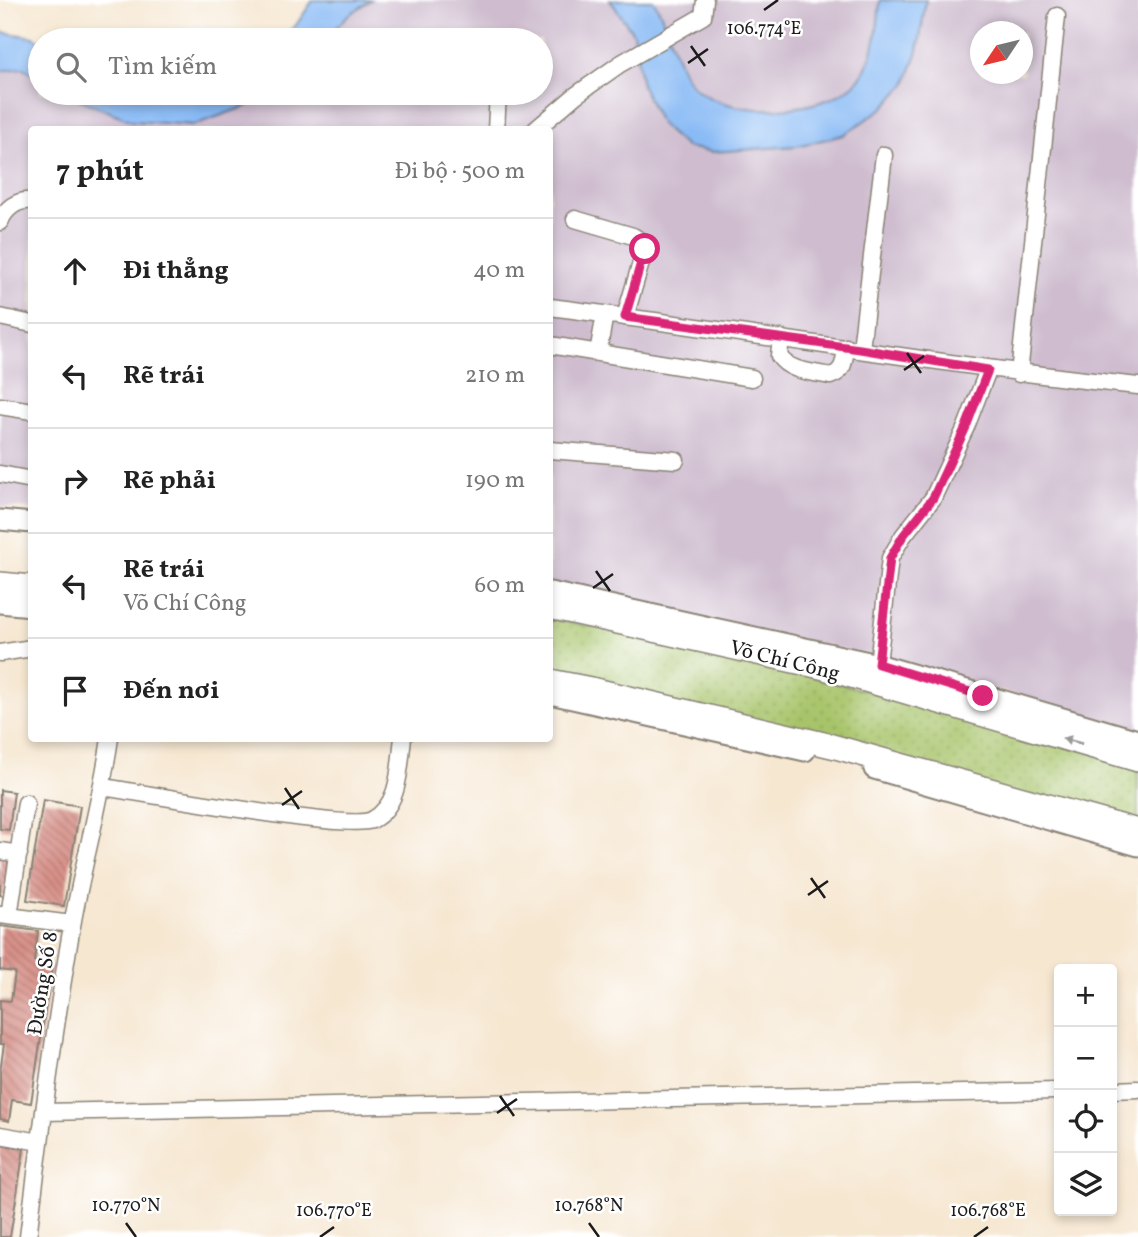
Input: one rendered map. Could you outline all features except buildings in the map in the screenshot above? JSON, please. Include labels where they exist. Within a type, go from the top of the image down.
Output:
[{"type":"highway","points":[[0,570],[28,573]]},
{"type":"highway","points":[[0,584],[28,587]]},
{"type":"highway","name":"Võ Chí Công","points":[[553,608],[821,667],[1138,760]]},
{"type":"highway","points":[[553,682],[832,746],[1138,831]]},
{"type":"main road","points":[[0,520],[28,523]]},
{"type":"main road","name":"Võ Chí Công","points":[[553,593],[878,664],[1138,740]]},
{"type":"main road","points":[[0,603],[28,606]]},
{"type":"main road","points":[[553,695],[830,756],[1138,846]]},
{"type":"street","points":[[539,126],[576,94],[620,64],[703,16],[705,0]]},
{"type":"street","points":[[1019,374],[1057,16]]},
{"type":"street","points":[[496,126],[497,105]]},
{"type":"street","points":[[781,338],[779,356],[782,362],[789,366],[831,376],[842,368],[853,348],[884,155]]},
{"type":"street","points":[[0,222],[2,216],[16,203],[28,202]]},
{"type":"street","points":[[575,219],[633,236],[641,241],[645,249],[625,317]]},
{"type":"street","points":[[553,307],[853,348],[988,370],[1138,386]]},
{"type":"street","points":[[598,354],[606,314]]},
{"type":"street","points":[[0,317],[28,323]]},
{"type":"street","points":[[553,346],[752,379]]},
{"type":"street","points":[[878,664],[890,558],[903,536],[933,498],[970,418],[988,370]]},
{"type":"street","points":[[0,406],[28,410]]},
{"type":"street","points":[[553,450],[676,460]]},
{"type":"street","points":[[0,474],[28,479]]},
{"type":"street","points":[[0,653],[28,649]]},
{"type":"street","name":"Đường Số 8","points":[[27,1237],[72,924],[103,788],[109,742]]},
{"type":"street","points":[[103,788],[359,823],[371,821],[388,806],[396,790],[402,742]]},
{"type":"street","points":[[26,803],[19,854],[5,915],[72,924]]},
{"type":"street","points":[[0,851],[19,854]]},
{"type":"street","points":[[1117,1090],[1138,1089]]},
{"type":"street","points":[[44,1112],[1054,1091]]},
{"type":"street","points":[[0,1135],[40,1142]]},
{"type":"shaded area","points":[[371,0],[1138,0],[1138,730],[897,661],[553,585],[553,126],[28,126],[28,509],[0,507],[0,71],[23,68],[28,71],[28,105],[93,105],[132,121],[249,105],[553,105],[553,28],[336,28],[347,16]]},
{"type":"green space","points":[[553,620],[693,643],[1138,765],[1138,826],[553,680]]},
{"type":"water","points":[[313,0],[371,0],[347,16],[336,28],[293,28]]},
{"type":"water","points":[[610,0],[653,0],[684,74],[703,94],[724,103],[777,109],[804,106],[829,99],[849,88],[863,73],[871,56],[880,0],[926,0],[918,51],[906,84],[883,108],[843,135],[797,146],[713,152],[686,147],[661,125],[642,86],[633,33]]},
{"type":"water","points":[[0,32],[28,36],[28,71],[23,68],[0,71]]},
{"type":"water","points":[[93,105],[249,105],[194,125],[132,121]]},
{"type":"route","points":[[645,249],[625,317],[860,349],[988,370],[966,427],[933,498],[903,536],[890,558],[878,664],[983,696]]}]
